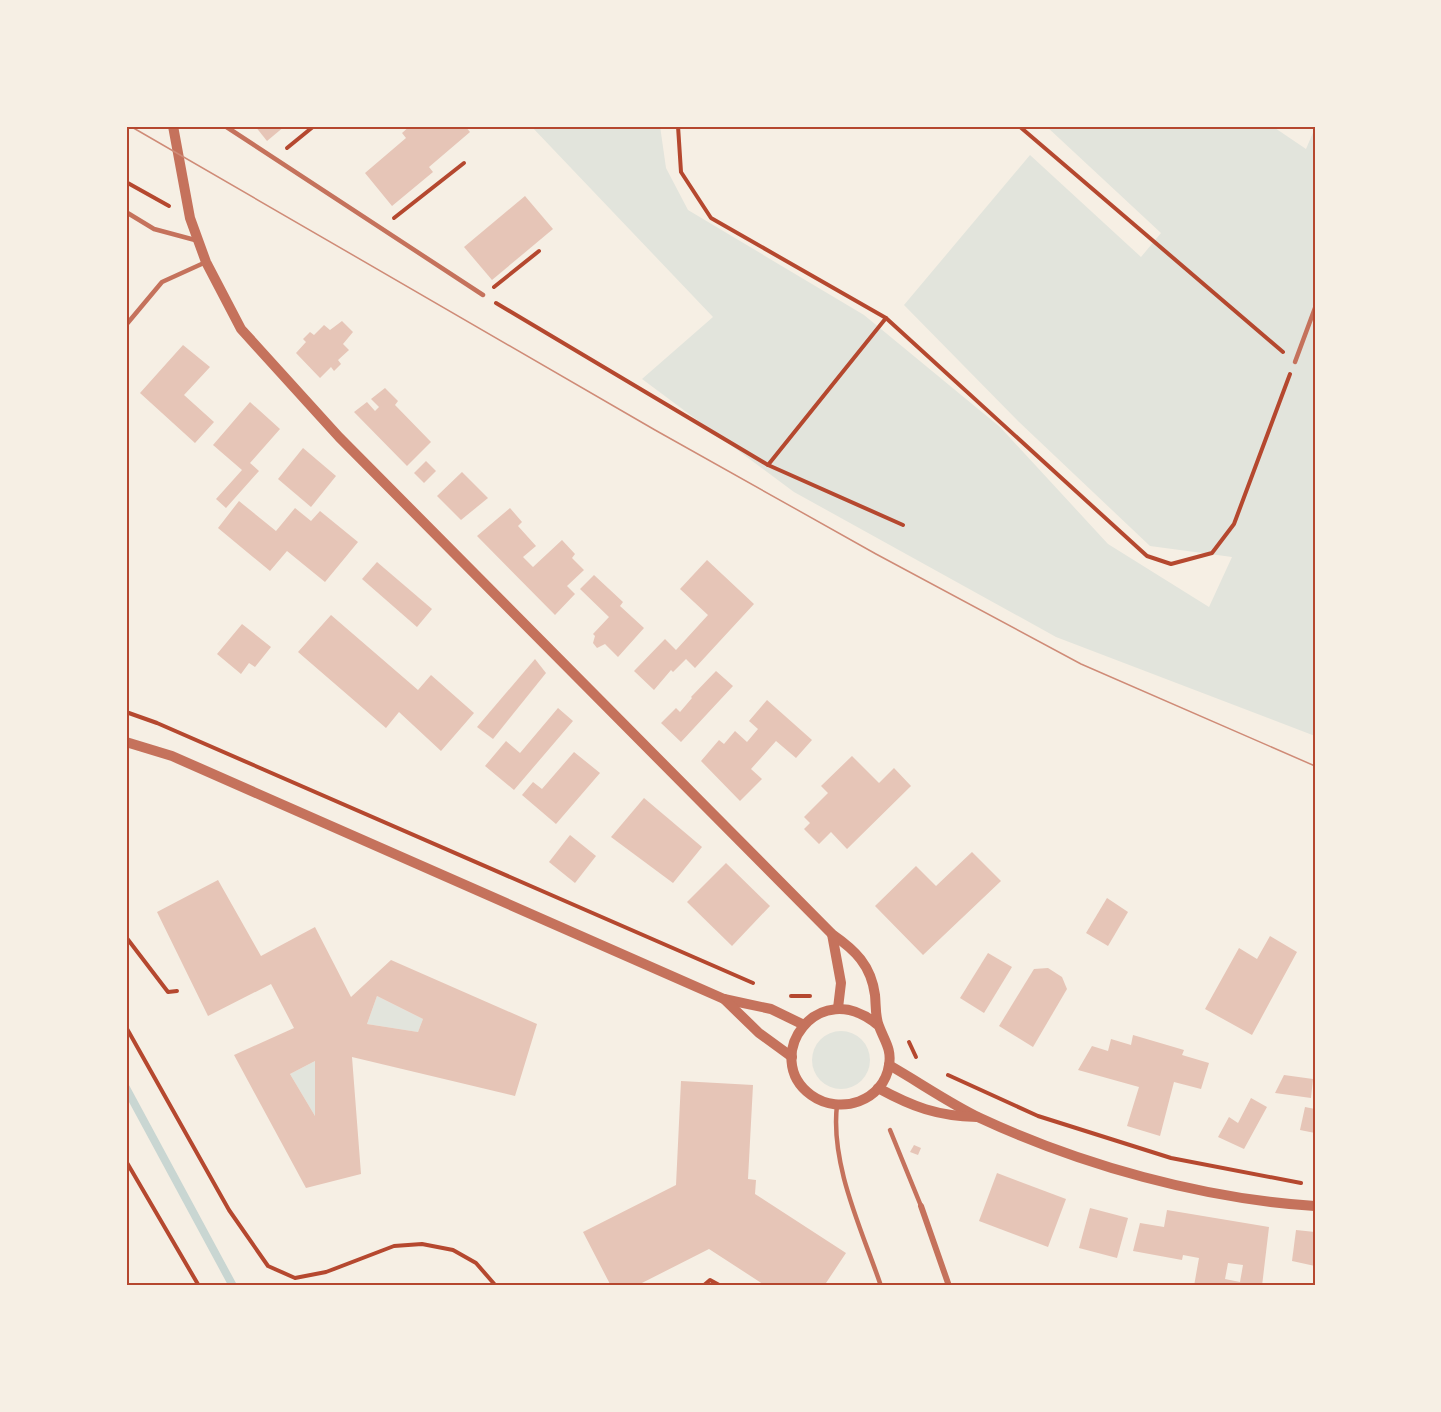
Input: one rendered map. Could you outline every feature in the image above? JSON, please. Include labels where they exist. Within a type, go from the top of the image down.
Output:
[{"type":"street","points":[[173,126],[190,218],[206,262],[241,329],[323,420],[832,934],[856,951],[867,967],[874,989],[879,1026],[889,1051],[889,1065],[878,1088],[860,1102],[837,1106],[810,1095],[800,1084],[794,1071],[792,1057],[797,1035],[804,1025],[825,1011],[838,1008],[853,1009],[867,1016],[879,1026]]},
{"type":"street","points":[[126,742],[193,765],[723,999],[771,1009],[804,1025]]},
{"type":"street","points":[[832,934],[841,983],[838,1008]]},
{"type":"street","points":[[723,999],[759,1033],[792,1057]]},
{"type":"street","points":[[889,1065],[979,1117],[1078,1157],[1174,1184],[1315,1206]]},
{"type":"street","points":[[878,1088],[913,1107],[951,1116],[979,1117]]},
{"type":"street","points":[[921,1206],[949,1286]]},
{"type":"lane","points":[[225,126],[483,295]]},
{"type":"lane","points":[[126,212],[154,229],[198,240]]},
{"type":"lane","points":[[126,325],[162,282],[206,262]]},
{"type":"lane","points":[[1295,362],[1315,308]]},
{"type":"lane","points":[[837,1106],[834,1127],[837,1154],[881,1286]]},
{"type":"lane","points":[[890,1130],[921,1206]]},
{"type":"path","points":[[275,159],[314,126]]},
{"type":"path","points":[[678,126],[681,172],[711,218],[886,318],[1147,556],[1172,564],[1212,553],[1234,524],[1295,362],[1019,126]]},
{"type":"path","points":[[381,229],[464,163]]},
{"type":"path","points":[[126,182],[190,218]]},
{"type":"path","points":[[538,251],[483,295],[768,465],[903,525]]},
{"type":"path","points":[[768,465],[886,318]]},
{"type":"path","points":[[126,712],[157,723],[757,985]]},
{"type":"path","points":[[126,937],[168,992],[177,991]]},
{"type":"path","points":[[783,996],[811,996]]},
{"type":"path","points":[[126,1027],[229,1210],[268,1266],[295,1278],[326,1272],[394,1246],[422,1244],[453,1250],[476,1263],[496,1286]]},
{"type":"path","points":[[904,1032],[914,1054],[923,1064]]},
{"type":"path","points":[[944,1074],[1038,1116],[1171,1158],[1303,1184]]},
{"type":"path","points":[[126,1161],[199,1286]]},
{"type":"path","points":[[703,1286],[711,1280],[721,1286]]},
{"type":"shaded area","points":[[531,126],[660,126],[666,168],[688,210],[864,315],[1000,427],[1108,544],[1209,607],[1232,557],[1150,546],[1018,421],[904,305],[1030,155],[1141,257],[1161,233],[1046,126],[1272,126],[1306,149],[1315,128],[1315,736],[1056,637],[794,492],[642,379],[713,317]]},
{"type":"shaded area","points":[[377,996],[423,1019],[418,1032],[367,1024]]},
{"type":"shaded area","points":[[841,1031],[852,1033],[865,1044],[870,1060],[868,1071],[857,1084],[841,1089],[830,1087],[817,1076],[812,1060],[814,1049],[825,1036]]},
{"type":"shaded area","points":[[315,1061],[315,1116],[290,1074]]},
{"type":"building","points":[[255,126],[285,126],[267,141]]},
{"type":"building","points":[[410,126],[465,126],[470,132],[429,167],[433,172],[392,206],[365,173],[406,138],[402,133]]},
{"type":"building","points":[[525,196],[553,229],[492,280],[464,247]]},
{"type":"building","points":[[342,321],[353,332],[343,344],[349,350],[338,360],[341,364],[334,371],[331,367],[320,378],[296,353],[306,342],[303,339],[310,332],[314,335],[324,325],[330,330]]},
{"type":"building","points":[[183,345],[210,367],[184,395],[214,422],[195,443],[140,393]]},
{"type":"building","points":[[385,388],[398,401],[395,405],[431,442],[407,466],[354,412],[367,402],[375,411],[379,407],[371,399]]},
{"type":"building","points":[[250,402],[280,429],[250,463],[259,471],[226,508],[216,499],[242,470],[213,445]]},
{"type":"building","points":[[303,448],[336,476],[311,507],[278,479]]},
{"type":"building","points":[[426,461],[436,471],[424,483],[414,473]]},
{"type":"building","points":[[462,472],[488,498],[461,520],[437,496]]},
{"type":"building","points":[[239,501],[276,531],[295,508],[311,521],[320,511],[358,542],[325,582],[287,551],[270,571],[218,528]]},
{"type":"building","points":[[510,508],[522,522],[518,526],[536,546],[523,557],[533,567],[562,540],[575,554],[572,558],[584,570],[567,586],[575,594],[555,615],[477,536]]},
{"type":"building","points":[[707,560],[754,604],[695,668],[686,659],[673,672],[671,670],[654,690],[634,671],[665,639],[676,650],[708,615],[680,589]]},
{"type":"building","points":[[377,562],[432,609],[417,627],[362,579]]},
{"type":"building","points":[[594,575],[623,602],[620,606],[644,628],[618,657],[605,644],[597,648],[593,643],[595,636],[593,634],[609,617],[580,589]]},
{"type":"building","points":[[331,615],[418,690],[431,675],[474,713],[441,751],[399,712],[386,728],[298,652]]},
{"type":"building","points":[[242,624],[271,647],[255,667],[249,663],[241,674],[217,654]]},
{"type":"building","points":[[535,659],[546,673],[493,739],[477,727]]},
{"type":"building","points":[[716,671],[733,686],[681,742],[661,723],[676,708],[680,712]]},
{"type":"building","points":[[767,700],[812,740],[796,758],[776,741],[751,769],[762,779],[740,801],[701,761],[719,740],[724,744],[735,731],[747,742],[758,729],[749,721]]},
{"type":"building","points":[[558,708],[573,721],[514,790],[485,766],[506,741],[520,753]]},
{"type":"building","points":[[574,752],[600,773],[556,824],[522,795],[533,782],[542,789]]},
{"type":"building","points":[[852,756],[879,783],[894,768],[911,786],[847,849],[831,832],[819,844],[804,829],[810,823],[804,817],[828,793],[821,786]]},
{"type":"building","points":[[644,798],[702,847],[673,883],[611,837]]},
{"type":"building","points":[[570,835],[596,856],[575,883],[549,862]]},
{"type":"building","points":[[972,852],[1001,881],[923,955],[875,906],[916,866],[936,886]]},
{"type":"building","points":[[726,863],[770,906],[732,946],[687,902]]},
{"type":"building","points":[[218,880],[261,956],[315,927],[351,997],[391,960],[537,1024],[515,1096],[352,1057],[361,1174],[306,1188],[234,1055],[294,1028],[271,984],[208,1016],[157,912]],"holes":[[[377,996],[423,1019],[418,1032],[367,1024]],[[315,1061],[315,1116],[290,1074]]]},
{"type":"building","points":[[1107,898],[1128,912],[1108,946],[1086,933]]},
{"type":"building","points":[[1270,936],[1297,952],[1252,1035],[1205,1009],[1239,948],[1257,959]]},
{"type":"building","points":[[988,953],[1012,967],[984,1013],[960,998]]},
{"type":"building","points":[[1048,968],[1062,977],[1067,989],[1033,1047],[999,1026],[1034,969]]},
{"type":"building","points":[[1133,1035],[1184,1050],[1182,1055],[1209,1063],[1201,1089],[1174,1082],[1160,1136],[1127,1126],[1139,1087],[1078,1070],[1092,1046],[1108,1051],[1111,1039],[1131,1045]]},
{"type":"building","points":[[1284,1075],[1313,1079],[1311,1098],[1275,1093]]},
{"type":"building","points":[[681,1081],[753,1085],[748,1179],[756,1180],[755,1194],[846,1253],[824,1286],[766,1286],[709,1249],[636,1286],[611,1286],[583,1232],[676,1185]]},
{"type":"building","points":[[1251,1098],[1267,1107],[1244,1149],[1218,1137],[1229,1117],[1238,1123]]},
{"type":"building","points":[[1305,1107],[1315,1109],[1315,1133],[1300,1130]]},
{"type":"building","points":[[914,1145],[921,1148],[918,1155],[910,1152]]},
{"type":"building","points":[[997,1173],[1066,1199],[1048,1247],[979,1221]]},
{"type":"building","points":[[1090,1208],[1128,1218],[1117,1258],[1079,1248]]},
{"type":"building","points":[[1167,1210],[1269,1227],[1262,1286],[1194,1286],[1199,1258],[1183,1255],[1182,1260],[1133,1251],[1140,1223],[1164,1227]],"holes":[[[1228,1263],[1243,1265],[1240,1282],[1225,1279]]]},
{"type":"building","points":[[1296,1230],[1315,1232],[1315,1266],[1292,1261]]},
{"type":"waterway","points":[[126,1088],[233,1286]]},
{"type":"tram line","points":[[130,126],[655,430],[876,554],[1081,664],[1315,766]]}]
